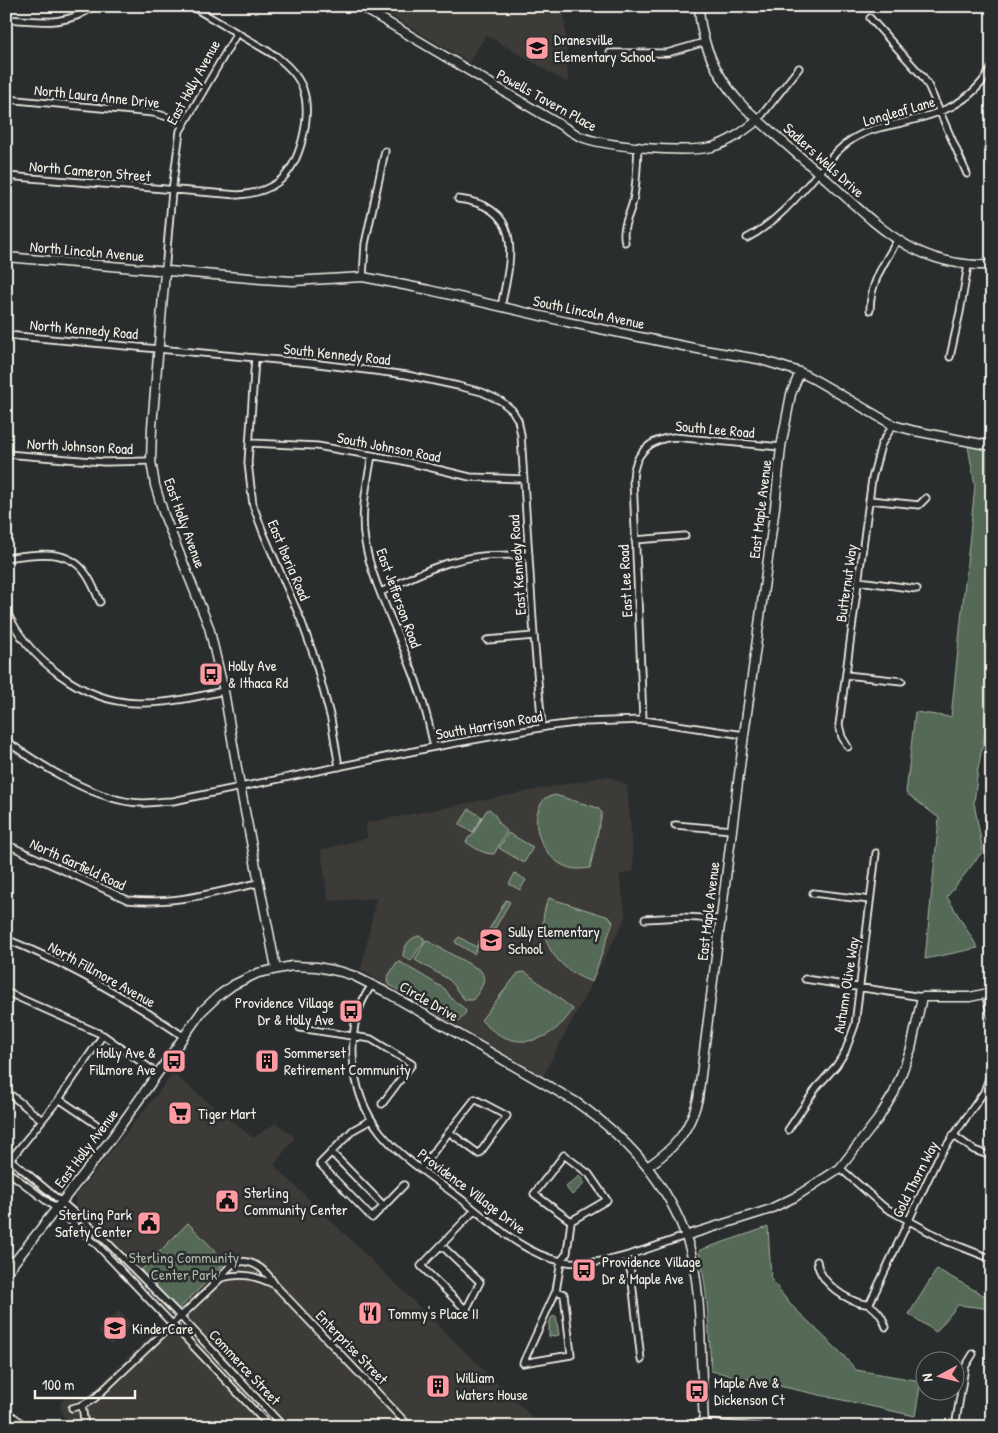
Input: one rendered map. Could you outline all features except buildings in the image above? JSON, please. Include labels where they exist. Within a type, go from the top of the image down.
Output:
[{"type":"main road","points":[[6,1413],[24,1427]]},
{"type":"street","points":[[6,19],[61,20],[80,14],[93,6]]},
{"type":"street","name":"North Cameron Street","points":[[6,176],[231,195],[246,194],[269,188],[278,182],[288,172],[300,148],[306,104],[303,88],[295,74],[284,63],[191,6]]},
{"type":"street","name":"Powells Tavern Place","points":[[360,6],[579,136],[598,143],[690,150],[714,146],[737,136],[758,120],[799,68]]},
{"type":"street","name":"Sadlers Wells Drive","points":[[699,6],[705,42],[710,58],[724,82],[743,106],[880,228],[897,241],[934,258],[968,265],[992,265]]},
{"type":"street","points":[[870,18],[930,87],[967,174]]},
{"type":"street","name":"East Holly Avenue","points":[[237,33],[183,124],[178,142],[158,349],[151,461],[155,485],[164,515],[209,627],[224,691],[240,786],[276,968]]},
{"type":"street","points":[[610,53],[656,54],[682,50],[705,42]]},
{"type":"street","name":"Longleaf Lane","points":[[747,238],[774,220],[838,150],[858,136],[880,127],[940,112],[952,107],[974,91],[992,67]]},
{"type":"street","name":"North Laura Anne Drive","points":[[6,99],[154,113],[183,124]]},
{"type":"street","points":[[625,242],[623,234],[634,200],[638,146]]},
{"type":"street","points":[[363,277],[365,244],[385,152]]},
{"type":"street","points":[[458,199],[479,203],[488,208],[501,220],[506,230],[511,247],[511,258],[501,307]]},
{"type":"street","points":[[870,310],[871,292],[875,280],[897,241]]},
{"type":"street","name":"North Lincoln Avenue","points":[[6,257],[165,272]]},
{"type":"street","points":[[950,357],[968,265]]},
{"type":"street","name":"South Lincoln Avenue","points":[[165,272],[293,281],[363,277],[689,347],[758,359],[800,372],[817,380],[893,425],[992,446]]},
{"type":"street","name":"North Kennedy Road","points":[[6,335],[158,349]]},
{"type":"street","name":"South Kennedy Road","points":[[158,349],[407,375],[482,392],[507,406]]},
{"type":"street","name":"East Iberia Road","points":[[256,358],[248,463],[252,505],[301,620],[314,656],[329,711],[339,767]]},
{"type":"street","name":"East Maple Avenue","points":[[647,1167],[679,1141],[693,1116],[698,1099],[775,507],[781,447],[791,394],[800,372]]},
{"type":"street","name":"East Kennedy Road","points":[[507,406],[518,420],[522,435],[534,636],[542,727]]},
{"type":"street","name":"Butternut Way","points":[[848,747],[842,737],[839,724],[869,500],[881,446],[893,425]]},
{"type":"street","name":"South Lee Road","points":[[649,445],[656,440],[674,437],[781,447]]},
{"type":"street","name":"South Johnson Road","points":[[250,443],[317,446],[399,460],[470,477],[524,479]]},
{"type":"street","name":"East Lee Road","points":[[643,720],[633,474],[638,459],[649,445]]},
{"type":"street","name":"North Johnson Road","points":[[6,454],[104,462],[151,461]]},
{"type":"street","name":"East Jefferson Road","points":[[372,455],[365,494],[365,541],[372,569],[423,701],[434,747]]},
{"type":"street","points":[[869,500],[919,505],[926,498]]},
{"type":"street","points":[[635,540],[685,536]]},
{"type":"street","points":[[6,558],[37,553],[50,553],[62,556],[80,567],[86,574],[100,602]]},
{"type":"street","points":[[381,592],[425,571],[461,560],[482,556],[529,555]]},
{"type":"street","points":[[859,581],[917,589]]},
{"type":"street","points":[[6,610],[31,648],[46,663],[74,683],[102,697],[136,703],[166,702],[224,691]]},
{"type":"street","points":[[487,640],[534,636]]},
{"type":"street","points":[[846,675],[902,681]]},
{"type":"street","name":"South Harrison Road","points":[[6,741],[40,765],[74,782],[111,798],[141,803],[173,801],[434,747],[542,727],[584,722],[643,720],[744,735]]},
{"type":"street","points":[[675,825],[732,830]]},
{"type":"street","name":"North Garfield Road","points":[[6,844],[128,900],[148,903],[176,900],[260,883]]},
{"type":"street","name":"Autumn Olive Way","points":[[788,1130],[817,1087],[836,1066],[845,1052],[856,1025],[876,853]]},
{"type":"street","points":[[813,893],[870,900]]},
{"type":"street","points":[[645,919],[682,917],[720,919]]},
{"type":"street","name":"North Fillmore Avenue","points":[[6,939],[42,954],[103,986],[183,1036]]},
{"type":"street","name":"Circle Drive","points":[[183,1036],[202,1010],[233,985],[258,973],[276,968],[299,966],[329,969],[354,976],[576,1102],[612,1129],[647,1167]]},
{"type":"street","points":[[805,979],[922,997],[963,998],[989,993],[992,1019]]},
{"type":"street","name":"Providence Village Drive","points":[[372,985],[360,1003],[352,1036],[355,1083],[362,1105],[371,1120],[386,1140],[397,1150],[508,1236],[550,1258],[562,1261],[591,1263],[626,1256],[685,1236]]},
{"type":"street","points":[[6,992],[103,1035],[158,1074]]},
{"type":"street","points":[[685,1236],[768,1210],[795,1197],[840,1168],[878,1119],[894,1093],[911,1049],[922,997]]},
{"type":"street","points":[[300,1028],[370,1039],[412,1064],[382,1104]]},
{"type":"street","points":[[8,1162],[59,1099],[103,1035]]},
{"type":"street","name":"East Holly Avenue","points":[[6,1273],[63,1202],[158,1074],[183,1036]]},
{"type":"street","name":"Gold Thorn Way","points":[[869,1305],[938,1158],[984,1092],[992,1070]]},
{"type":"street","points":[[6,1091],[42,1120]]},
{"type":"street","points":[[59,1099],[96,1124]]},
{"type":"street","points":[[422,1168],[449,1132],[475,1099],[507,1116],[479,1154],[449,1132]]},
{"type":"street","points":[[371,1120],[353,1130],[320,1164],[372,1218],[404,1185]]},
{"type":"street","points":[[953,1135],[974,1150],[991,1156]]},
{"type":"street","points":[[331,1152],[384,1206]]},
{"type":"street","points":[[564,1155],[589,1174],[607,1200],[571,1221],[534,1194],[564,1155]]},
{"type":"street","name":"Commerce Street","points":[[8,1162],[63,1202],[96,1231],[180,1316],[281,1424]]},
{"type":"street","points":[[647,1167],[666,1195],[678,1218],[691,1254],[698,1294],[704,1425]]},
{"type":"street","points":[[840,1168],[884,1207],[946,1241],[992,1259]]},
{"type":"street","name":"Commerce Street","points":[[6,1170],[57,1209],[96,1245],[270,1427]]},
{"type":"street","points":[[442,1246],[480,1282],[466,1310],[421,1266],[442,1246],[474,1210]]},
{"type":"street","points":[[556,1291],[564,1294],[571,1355],[523,1362],[556,1291],[562,1261],[567,1252],[571,1221]]},
{"type":"street","points":[[626,1256],[631,1273],[641,1360]]},
{"type":"street","points":[[816,1261],[823,1278],[840,1293],[857,1302],[869,1305],[882,1317],[886,1326]]},
{"type":"street","name":"Enterprise Street","points":[[72,1408],[95,1398],[221,1278],[230,1266],[236,1263],[247,1262],[256,1264],[268,1274],[275,1285],[410,1427]]},
{"type":"street","name":"Enterprise Street","points":[[221,1278],[244,1274],[275,1285]]},
{"type":"street","points":[[955,1427],[966,1367],[973,1354]]},
{"type":"street","points":[[82,1405],[85,1427]]},
{"type":"street","points":[[659,1427],[704,1425],[760,1427]]},
{"type":"shaded area","name":"Dranesville Elementary School","points":[[375,6],[564,6],[568,83],[486,35],[469,62]]},
{"type":"shaded area","name":"Sully Elementary School","points":[[607,776],[627,785],[634,871],[619,875],[626,917],[543,1076],[361,970],[376,898],[328,901],[321,850],[367,838],[366,823]]},
{"type":"shaded area","points":[[173,1074],[253,1138],[276,1123],[295,1137],[274,1165],[542,1427],[70,1427],[74,1421],[64,1417],[60,1408],[61,1402],[65,1398],[74,1395],[81,1398],[89,1395],[226,1263],[188,1223],[141,1270],[75,1204],[76,1195]]},
{"type":"shaded area","name":"KinderCare","points":[[119,1311],[132,1324],[111,1345],[98,1331]]},
{"type":"green space","points":[[967,441],[992,446],[992,696],[978,769],[974,803],[983,851],[947,897],[978,948],[925,959],[939,818],[906,793],[915,712],[951,717],[975,486]]},
{"type":"green space","points":[[555,795],[598,808],[602,813],[590,868],[573,869],[559,863],[542,843],[537,825],[539,808],[545,798]]},
{"type":"green space","points":[[469,809],[482,817],[473,832],[459,825]]},
{"type":"green space","points":[[489,809],[507,831],[494,854],[482,852],[466,842]]},
{"type":"green space","points":[[508,833],[533,847],[524,863],[499,848]]},
{"type":"green space","points":[[515,873],[526,880],[520,890],[509,884]]},
{"type":"green space","points":[[549,898],[609,917],[613,922],[592,982],[568,969],[550,949],[545,938],[543,925],[544,912]]},
{"type":"green space","points":[[506,900],[510,902],[490,937],[486,935]]},
{"type":"green space","points":[[419,936],[424,938],[424,941],[411,961],[403,956],[404,949],[410,940]]},
{"type":"green space","points":[[482,936],[474,954],[455,941],[459,937],[476,947]]},
{"type":"green space","points":[[426,940],[480,970],[484,978],[473,1000],[465,1000],[448,979],[415,960]]},
{"type":"green space","points":[[397,962],[445,989],[452,999],[465,1009],[466,1012],[460,1020],[455,1023],[388,984],[387,978]]},
{"type":"green space","points":[[525,972],[573,1009],[553,1031],[530,1041],[517,1041],[493,1031],[481,1020],[518,973]]},
{"type":"green space","points":[[579,1176],[585,1183],[572,1195],[566,1187]]},
{"type":"green space","name":"Sterling Community Center Park","points":[[188,1223],[226,1262],[178,1310],[141,1270]]},
{"type":"green space","points":[[768,1227],[771,1279],[789,1303],[856,1370],[916,1380],[916,1400],[918,1400],[915,1416],[711,1371],[709,1326],[700,1250]]},
{"type":"green space","points":[[937,1269],[992,1300],[992,1309],[958,1305],[936,1332],[909,1314]]},
{"type":"green space","points":[[556,1316],[559,1335],[549,1337],[549,1323],[552,1317]]},
{"type":"place","name":"Dranesville Elementary School","points":[[537,48]]},
{"type":"place","name":"Holly Ave & Ithaca Rd","points":[[211,674]]},
{"type":"place","name":"Sully Elementary School","points":[[491,940]]},
{"type":"place","name":"Providence Village Dr & Holly Ave","points":[[351,1011]]},
{"type":"place","name":"Holly Ave & Fillmore Ave","points":[[174,1061]]},
{"type":"place","name":"Sommerset Retirement Community","points":[[267,1061]]},
{"type":"place","name":"Tiger Mart","points":[[180,1113]]},
{"type":"place","name":"Sterling Community Center","points":[[227,1201]]},
{"type":"place","name":"Sterling Park Safety Center","points":[[149,1223]]},
{"type":"place","name":"Providence Village Dr & Maple Ave","points":[[584,1270]]},
{"type":"place","name":"Tommy's Place II","points":[[370,1313]]},
{"type":"place","name":"KinderCare","points":[[115,1328]]},
{"type":"place","name":"William Waters House","points":[[438,1386]]},
{"type":"place","name":"Maple Ave & Dickenson Ct","points":[[697,1391]]}]
